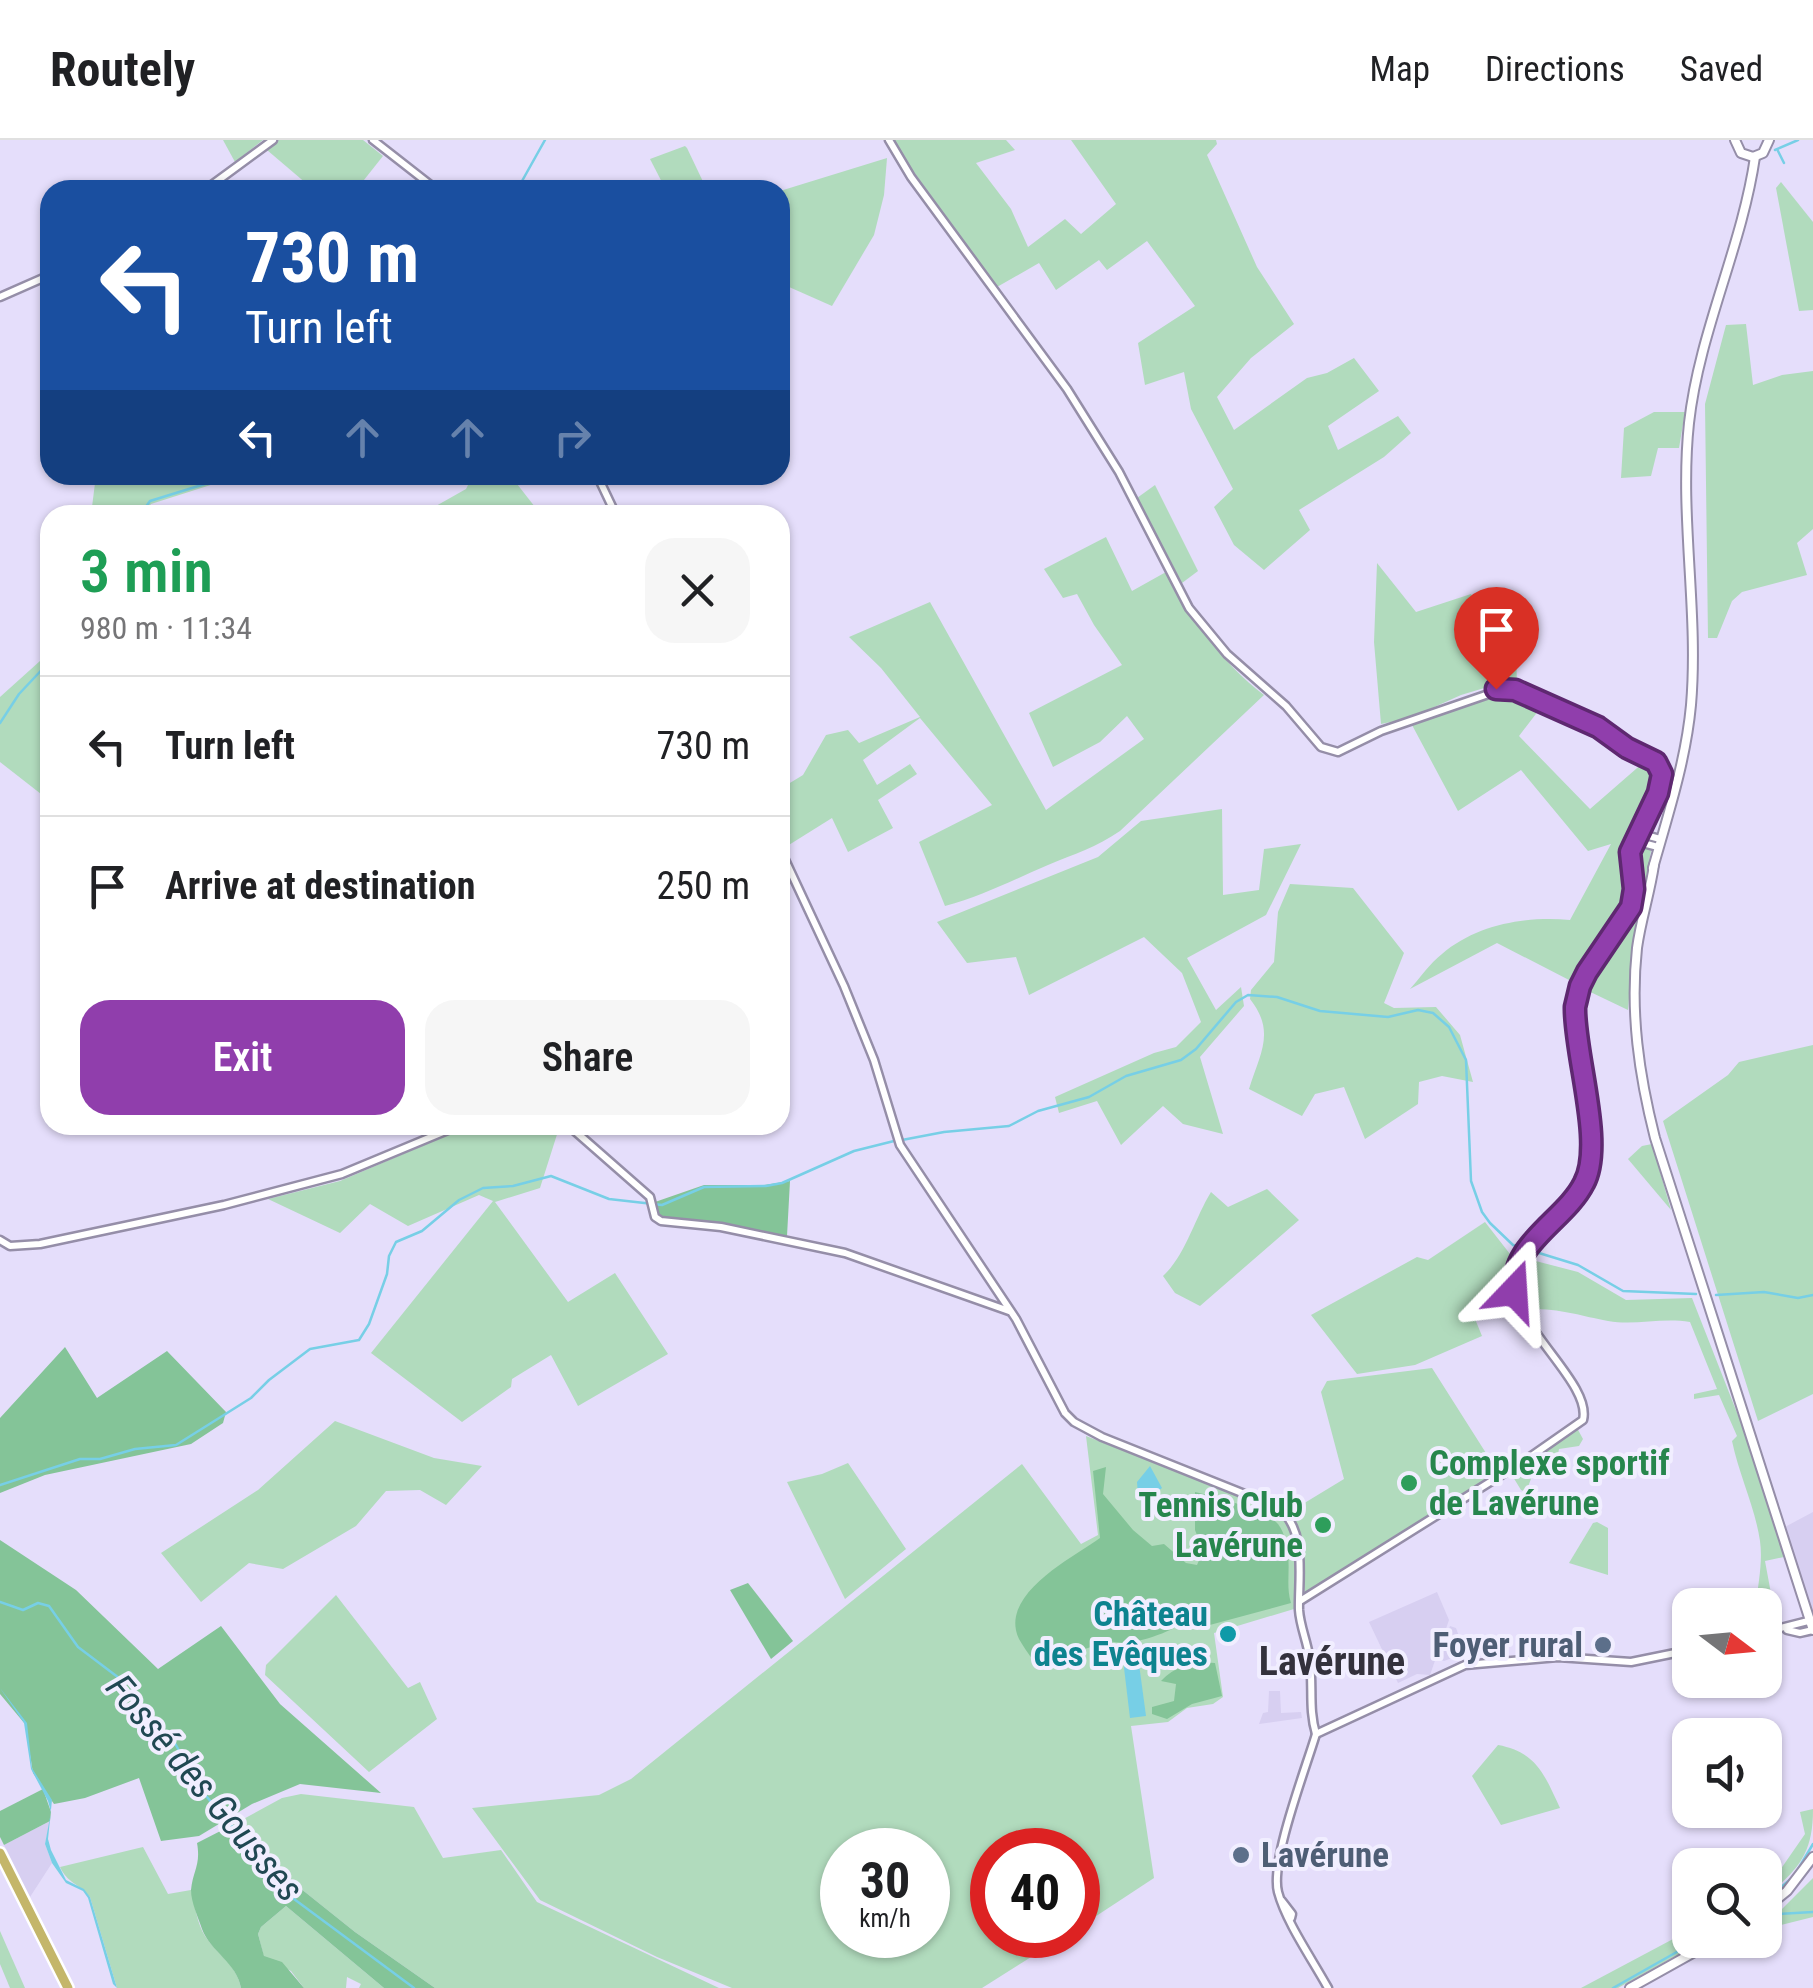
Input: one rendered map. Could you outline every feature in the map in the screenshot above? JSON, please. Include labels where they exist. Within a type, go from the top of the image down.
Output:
[{"type":"main road","points":[[1735,140],[1739,150],[1752,157]]},
{"type":"main road","points":[[1752,157],[1766,151],[1770,140]]},
{"type":"main road","points":[[1752,157],[1749,184],[1703,353],[1689,424],[1691,704],[1684,751],[1642,908],[1635,1026],[1650,1120],[1812,1625]]},
{"type":"main road","points":[[0,1853],[68,1988]]},
{"type":"main road","points":[[1782,1895],[1813,1857]]},
{"type":"main road","points":[[1630,1988],[1684,1958]]},
{"type":"street","points":[[219,180],[273,140]]},
{"type":"street","points":[[372,140],[424,180]]},
{"type":"street","points":[[890,140],[911,178],[1067,389],[1118,472],[1189,608],[1227,654],[1286,706],[1325,751],[1338,752],[1382,731],[1496,689],[1515,690],[1598,727],[1659,766],[1662,781],[1630,852],[1634,889],[1631,907],[1580,986],[1575,1007],[1590,1135],[1589,1170],[1579,1192],[1536,1236],[1515,1275],[1514,1291],[1521,1311],[1582,1400],[1584,1415],[1578,1425],[1300,1602]]},
{"type":"street","points":[[0,297],[40,279]]},
{"type":"street","points":[[1637,837],[1659,843]]},
{"type":"street","points":[[790,870],[874,1060],[898,1140],[1024,1332],[1056,1401],[1078,1424],[1102,1438],[1282,1510],[1298,1544],[1300,1616],[1309,1655],[1310,1713],[1316,1734],[1293,1804],[1277,1882],[1282,1901],[1328,1988]]},
{"type":"street","points":[[0,1240],[10,1246],[40,1244],[224,1205],[342,1174],[436,1135]]},
{"type":"street","points":[[579,1135],[652,1200],[652,1210],[661,1222],[736,1229],[846,1253],[1011,1312]]},
{"type":"street","points":[[992,1303],[995,1290]]},
{"type":"street","points":[[1782,1629],[1812,1625]]},
{"type":"street","points":[[1316,1734],[1465,1666],[1558,1657],[1631,1662],[1672,1654]]},
{"type":"shaded area","points":[[1813,1512],[1813,1627],[1783,1528]]},
{"type":"shaded area","points":[[1437,1592],[1449,1620],[1430,1675],[1417,1674],[1398,1683],[1369,1622]]},
{"type":"shaded area","points":[[1450,1626],[1456,1628],[1467,1658],[1460,1655],[1444,1661],[1438,1659]]},
{"type":"shaded area","points":[[1269,1691],[1280,1691],[1281,1713],[1301,1712],[1302,1718],[1259,1724],[1263,1713],[1268,1712]]},
{"type":"shaded area","points":[[50,1821],[45,1844],[52,1863],[30,1897],[4,1845]]},
{"type":"green space","points":[[223,140],[263,140],[235,162]]},
{"type":"green space","points":[[279,140],[363,140],[383,156],[364,180],[302,180],[267,150]]},
{"type":"green space","points":[[894,140],[1006,140],[1015,150],[976,163],[1011,209],[1028,247],[1065,219],[1081,234],[1116,204],[1071,140],[1216,140],[1207,155],[1257,267],[1294,324],[1251,358],[1217,397],[1234,430],[1307,378],[1327,373],[1354,358],[1379,391],[1328,426],[1338,450],[1398,416],[1411,433],[1384,457],[1299,510],[1310,530],[1264,570],[1234,545],[1214,507],[1233,489],[1191,409],[1184,372],[1145,385],[1138,343],[1195,306],[1147,241],[1107,270],[1099,260],[1056,290],[1039,263],[997,287]]},
{"type":"green space","points":[[685,146],[702,180],[661,180],[650,159]]},
{"type":"green space","points":[[887,158],[884,195],[874,235],[832,306],[790,287],[790,188]]},
{"type":"green space","points":[[1781,182],[1813,222],[1813,310],[1799,311],[1776,188]]},
{"type":"green space","points":[[1746,324],[1753,385],[1782,375],[1813,371],[1813,529],[1797,543],[1807,575],[1742,592],[1732,601],[1717,638],[1708,638],[1705,404],[1726,325]]},
{"type":"green space","points":[[1654,412],[1685,412],[1679,448],[1658,448],[1651,476],[1621,478],[1624,428]]},
{"type":"green space","points":[[95,485],[211,485],[150,505],[92,505]]},
{"type":"green space","points":[[468,485],[518,485],[533,505],[438,505]]},
{"type":"green space","points":[[1155,485],[1198,571],[1182,583],[1137,498]]},
{"type":"green space","points":[[1106,537],[1132,591],[1166,572],[1208,639],[1264,695],[1120,831],[1085,850],[959,902],[945,906],[919,842],[992,805],[920,718],[863,760],[877,785],[910,764],[917,774],[878,800],[893,828],[848,852],[832,818],[790,844],[790,783],[803,775],[826,735],[848,730],[859,743],[920,717],[881,668],[849,637],[930,602],[1046,810],[1144,739],[1127,716],[1100,742],[1053,767],[1029,713],[1122,665],[1077,594],[1063,598],[1044,569]]},
{"type":"green space","points":[[1377,563],[1416,612],[1471,594],[1492,635],[1516,645],[1517,687],[1501,683],[1461,695],[1410,718],[1381,724],[1374,642]]},
{"type":"green space","points":[[40,661],[40,793],[0,762],[0,697]]},
{"type":"green space","points":[[1506,691],[1542,706],[1519,736],[1590,809],[1644,762],[1654,765],[1659,773],[1658,784],[1626,858],[1628,905],[1582,975],[1571,981],[1497,943],[1410,989],[1438,958],[1471,935],[1520,921],[1570,920],[1611,844],[1588,851],[1521,770],[1458,811],[1412,725]]},
{"type":"green space","points":[[1222,809],[1223,895],[1259,890],[1264,849],[1301,844],[1266,915],[1187,958],[1216,1010],[1241,987],[1244,1006],[1200,1057],[1223,1134],[1183,1124],[1163,1106],[1121,1145],[1097,1101],[1059,1113],[1055,1097],[1176,1047],[1201,1022],[1182,973],[1144,937],[1029,995],[1016,957],[967,963],[937,922],[1098,857],[1141,821]]},
{"type":"green space","points":[[1639,846],[1651,851],[1634,942],[1628,1010],[1582,988],[1631,914],[1636,885],[1634,851]]},
{"type":"green space","points":[[1290,884],[1353,888],[1404,953],[1384,1003],[1394,1008],[1436,1007],[1460,1035],[1473,1082],[1442,1076],[1419,1082],[1418,1104],[1365,1139],[1344,1087],[1315,1094],[1302,1116],[1249,1089],[1264,1032],[1250,999],[1251,990],[1274,962],[1278,912]]},
{"type":"green space","points":[[1813,1045],[1813,1394],[1758,1421],[1663,1121],[1728,1075],[1739,1062]]},
{"type":"green space","points":[[448,1135],[557,1135],[540,1188],[495,1202],[568,1302],[615,1273],[668,1354],[578,1406],[551,1355],[512,1379],[511,1387],[462,1422],[371,1353],[493,1201],[479,1195],[408,1226],[370,1204],[340,1233],[268,1199],[340,1181]]},
{"type":"green space","points":[[1652,1144],[1671,1210],[1628,1159],[1642,1146]]},
{"type":"green space","points":[[790,1181],[787,1236],[663,1218],[655,1210],[655,1202],[704,1185]]},
{"type":"green space","points":[[1267,1189],[1299,1220],[1200,1306],[1175,1293],[1163,1276],[1184,1247],[1211,1192],[1228,1207]]},
{"type":"green space","points":[[1485,1222],[1517,1263],[1505,1270],[1513,1303],[1510,1307],[1494,1297],[1473,1314],[1482,1336],[1415,1365],[1357,1374],[1311,1315],[1417,1257],[1428,1260]]},
{"type":"green space","points":[[1528,1259],[1578,1272],[1626,1300],[1692,1298],[1741,1423],[1784,1557],[1765,1561],[1770,1588],[1758,1588],[1760,1541],[1732,1441],[1737,1436],[1719,1395],[1694,1399],[1694,1394],[1717,1389],[1690,1322],[1618,1322],[1536,1309],[1534,1320],[1525,1305],[1523,1276]]},
{"type":"green space","points":[[65,1347],[97,1398],[167,1351],[226,1412],[223,1423],[191,1444],[45,1475],[0,1493],[0,1418]]},
{"type":"green space","name":"Complexe sportif de Lavérune","points":[[1432,1368],[1498,1472],[1305,1596],[1301,1543],[1288,1513],[1344,1479],[1321,1392],[1327,1381]]},
{"type":"green space","points":[[335,1421],[434,1458],[482,1466],[446,1505],[420,1490],[386,1491],[356,1526],[283,1569],[249,1563],[201,1602],[161,1553],[258,1490]]},
{"type":"green space","points":[[1577,1428],[1583,1439],[1579,1446],[1559,1449],[1554,1475],[1534,1471],[1526,1492],[1521,1490],[1510,1472]]},
{"type":"green space","points":[[1086,1436],[1277,1510],[1293,1544],[1294,1609],[1214,1633],[1223,1697],[1213,1704],[1187,1708],[1168,1722],[1131,1726],[1154,1878],[1100,1914],[1100,1828],[970,1828],[970,1958],[1030,1958],[982,1988],[732,1988],[657,1957],[540,1900],[472,1808],[599,1795],[631,1779],[1022,1464],[1081,1544],[1098,1535]]},
{"type":"green space","points":[[848,1463],[906,1549],[845,1599],[787,1482]]},
{"type":"green space","points":[[1106,1467],[1103,1494],[1133,1530],[1152,1546],[1164,1544],[1186,1563],[1197,1565],[1203,1551],[1195,1530],[1195,1492],[1239,1504],[1272,1519],[1286,1543],[1291,1603],[1206,1626],[1188,1620],[1139,1641],[1110,1641],[1047,1661],[1032,1659],[1019,1639],[1015,1623],[1019,1607],[1041,1580],[1100,1538],[1093,1471]]},
{"type":"green space","points":[[1597,1522],[1608,1528],[1608,1575],[1569,1563]]},
{"type":"green space","points":[[0,1540],[76,1590],[158,1669],[221,1626],[280,1704],[381,1793],[300,1784],[252,1804],[199,1836],[161,1841],[139,1778],[85,1798],[54,1804],[33,1773],[25,1724],[0,1694]]},
{"type":"green space","points":[[748,1583],[793,1641],[771,1659],[730,1590]]},
{"type":"green space","points":[[336,1595],[408,1688],[420,1682],[437,1719],[369,1772],[265,1675],[266,1665]]},
{"type":"green space","points":[[1215,1663],[1222,1696],[1192,1704],[1167,1719],[1152,1714],[1152,1707],[1174,1701],[1176,1684],[1161,1681],[1173,1671]]},
{"type":"green space","points":[[1498,1745],[1522,1753],[1538,1767],[1560,1808],[1501,1825],[1472,1776]]},
{"type":"green space","points":[[43,1789],[50,1821],[4,1845],[0,1837],[0,1811]]},
{"type":"green space","points":[[301,1794],[414,1807],[443,1858],[501,1850],[537,1902],[719,1988],[435,1988],[300,1888],[238,1822],[282,1798]]},
{"type":"green space","points":[[1813,1809],[1807,1850],[1782,1882],[1782,1867],[1805,1834],[1800,1812]]},
{"type":"green space","points":[[238,1822],[300,1888],[435,1988],[384,1988],[286,1906],[258,1934],[264,1956],[282,1962],[304,1988],[241,1988],[234,1971],[206,1937],[191,1890],[197,1843]]},
{"type":"green space","points":[[143,1847],[168,1894],[191,1890],[202,1931],[231,1966],[241,1988],[117,1988],[90,1897],[60,1867]]},
{"type":"green space","points":[[1813,1878],[1813,1917],[1782,1925],[1782,1909]]},
{"type":"green space","points":[[286,1906],[384,1988],[359,1988],[361,1984],[347,1977],[346,1988],[304,1988],[291,1971],[264,1957],[258,1934],[261,1927]]},
{"type":"green space","points":[[0,1931],[25,1988],[10,1988],[0,1964]]},
{"type":"green space","points":[[1672,1940],[1672,1958],[1618,1988],[1581,1988]]},
{"type":"water","points":[[1150,1466],[1162,1488],[1144,1502],[1138,1495],[1137,1482]]},
{"type":"water","points":[[1137,1649],[1146,1716],[1130,1718],[1122,1651]]},
{"type":"water","points":[[0,1688],[27,1723],[32,1768],[52,1800],[51,1811],[31,1769],[24,1723]]},
{"type":"water","points":[[50,1815],[51,1850],[66,1880],[84,1889],[90,1897],[117,1988],[88,1898],[66,1883],[52,1863],[45,1844]]},
{"type":"waterway","points":[[523,180],[545,140]]},
{"type":"waterway","points":[[1775,150],[1798,140]]},
{"type":"waterway","points":[[1778,151],[1784,163]]},
{"type":"waterway","points":[[147,505],[202,485]]},
{"type":"waterway","points":[[0,723],[40,672]]},
{"type":"waterway","points":[[902,1140],[1009,1126],[1038,1111],[1089,1097],[1126,1076],[1181,1060],[1196,1049],[1236,1002],[1248,995],[1277,997],[1320,1011],[1388,1017],[1418,1010],[1433,1013],[1449,1027],[1466,1060],[1471,1181],[1490,1223],[1513,1245],[1578,1265],[1623,1291],[1696,1294]]},
{"type":"waterway","points":[[0,1485],[80,1459],[176,1445],[251,1398],[310,1349],[359,1340],[369,1324],[396,1242],[422,1231],[459,1200],[483,1188],[513,1186],[551,1176],[609,1199],[662,1205],[704,1187],[782,1183],[854,1151],[894,1141]]},
{"type":"waterway","points":[[1716,1295],[1813,1295]]},
{"type":"waterway","name":"Fossé des Gousses","points":[[0,1602],[23,1610],[38,1603],[49,1606],[78,1647],[119,1678],[146,1722],[172,1738],[201,1790],[294,1899],[414,1988]]},
{"type":"waterway","points":[[1782,1886],[1794,1876],[1813,1844]]},
{"type":"waterway","points":[[1782,1914],[1813,1912]]},
{"type":"waterway","points":[[1613,1988],[1672,1955]]},
{"type":"place","name":"Complexe sportif de Lavérune","points":[[1409,1483]]},
{"type":"place","name":"Tennis Club Lavérune","points":[[1323,1525]]},
{"type":"place","name":"Château des Evêques","points":[[1228,1634]]},
{"type":"place","name":"Foyer rural","points":[[1603,1645]]},
{"type":"place","name":"Lavérune","points":[[1241,1855]]},
{"type":"district","name":"Lavérune","points":[[1332,1661]]},
{"type":"route","points":[[1496,689],[1515,690],[1598,727],[1656,762],[1662,774],[1658,793],[1630,852],[1634,889],[1631,907],[1587,972],[1575,1007],[1592,1148],[1586,1182],[1536,1236],[1515,1275],[1514,1291]]}]
